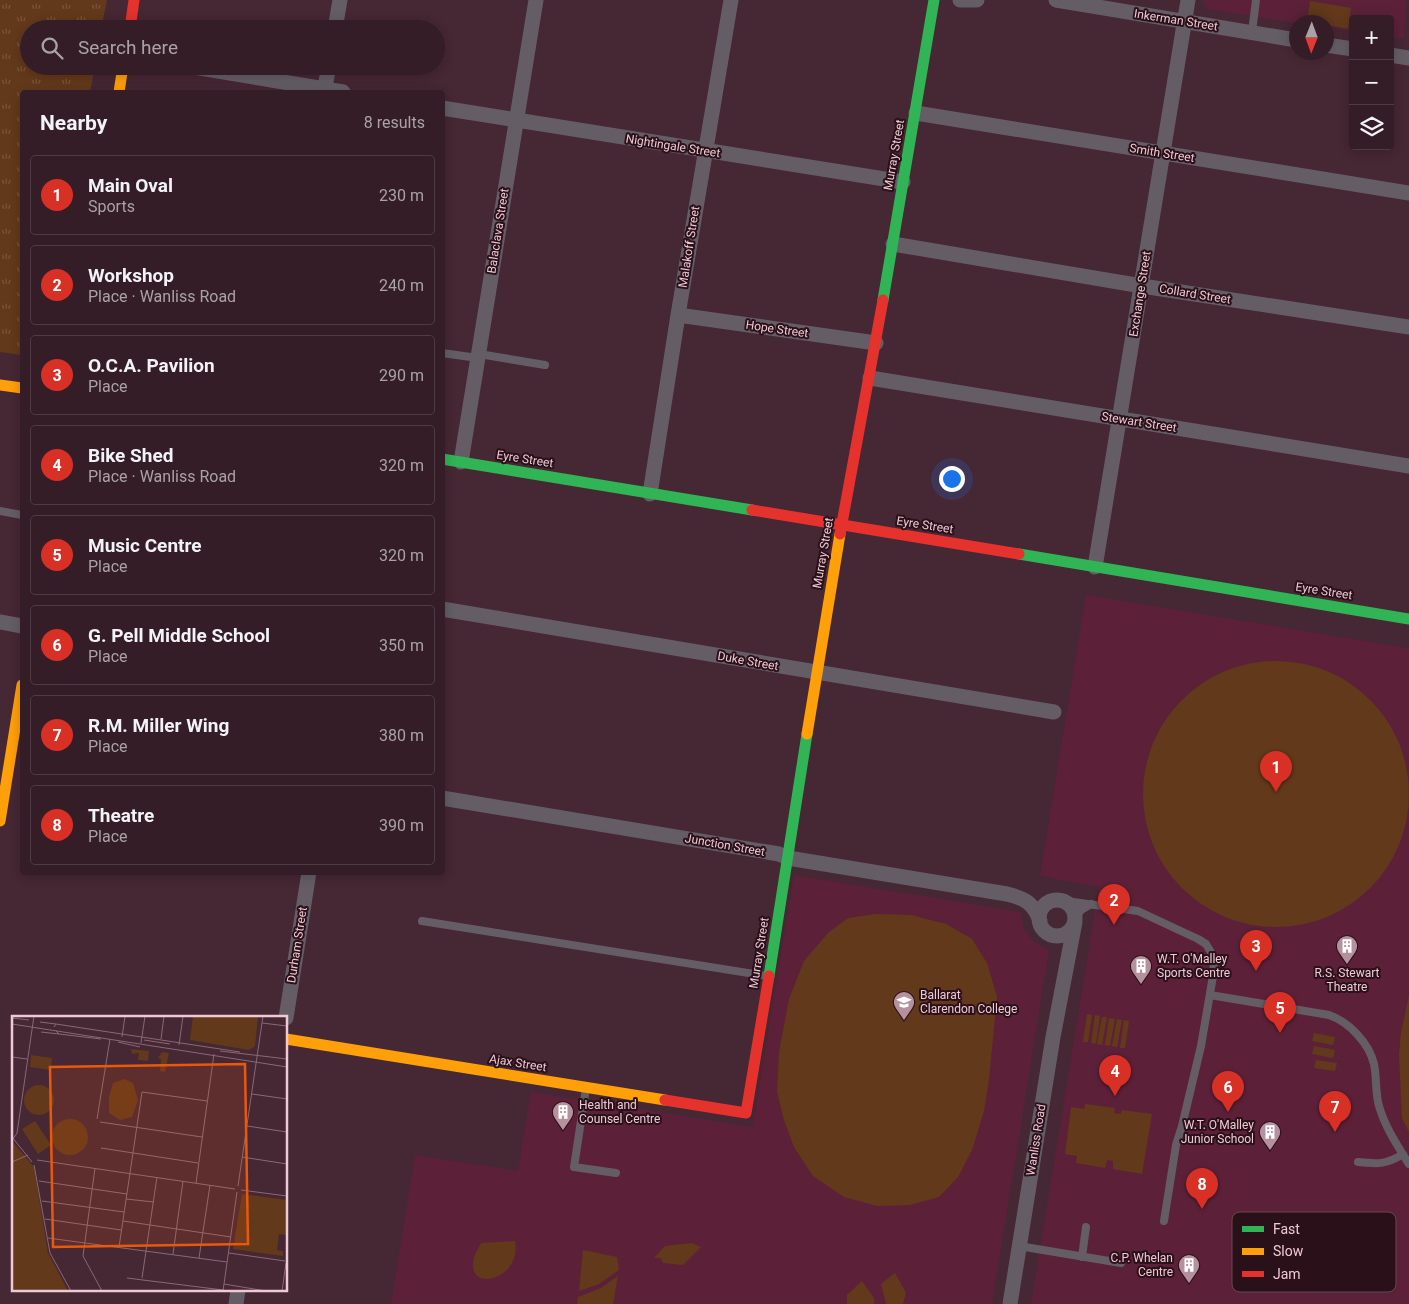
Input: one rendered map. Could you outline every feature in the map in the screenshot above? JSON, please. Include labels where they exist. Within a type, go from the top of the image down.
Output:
[{"type":"street","points":[[131,20],[134,0]]},
{"type":"street","points":[[337,20],[340,0]]},
{"type":"street","name":"Balaclava Street","points":[[461,462],[536,0]]},
{"type":"street","name":"Malakoff Street","points":[[650,494],[731,0]]},
{"type":"street","name":"Murray Street","points":[[746,1113],[817,673],[865,395],[870,378],[934,0]]},
{"type":"street","points":[[960,0],[977,0]]},
{"type":"street","name":"Inkerman Street","points":[[1056,0],[1289,39]]},
{"type":"street","name":"Exchange Street","points":[[1095,567],[1188,0]]},
{"type":"street","points":[[1334,46],[1349,48]]},
{"type":"street","points":[[1394,56],[1409,58]]},
{"type":"street","points":[[119,90],[122,75]]},
{"type":"street","points":[[237,75],[320,90]]},
{"type":"street","points":[[325,90],[328,75]]},
{"type":"street","name":"Nightingale Street","points":[[445,108],[903,182]]},
{"type":"street","name":"Smith Street","points":[[916,113],[1409,194]]},
{"type":"street","name":"Collard Street","points":[[893,244],[1142,286],[1409,327]]},
{"type":"street","name":"Hope Street","points":[[678,315],[876,343]]},
{"type":"street","name":"Stewart Street","points":[[870,378],[1409,466]]},
{"type":"street","points":[[0,385],[20,388]]},
{"type":"street","name":"Eyre Street","points":[[445,459],[1407,618]]},
{"type":"street","name":"Duke Street","points":[[445,610],[1054,712]]},
{"type":"street","points":[[0,622],[20,626]]},
{"type":"street","points":[[0,821],[20,697]]},
{"type":"street","name":"Junction Street","points":[[445,799],[1007,894],[1029,902],[1036,911],[1043,926]]},
{"type":"street","name":"Durham Street","points":[[286,1016],[309,875]]},
{"type":"street","name":"Junction Street","points":[[1007,894],[1027,894],[1042,899],[1058,900]]},
{"type":"street","points":[[1058,900],[1071,906],[1075,912],[1075,921],[1070,931],[1062,935],[1052,935],[1043,926],[1040,914],[1044,906],[1058,900]]},
{"type":"street","name":"Wanliss Road","points":[[1010,1304],[1064,976],[1075,921]]},
{"type":"street","name":"Wanliss Road","points":[[1043,926],[1058,944],[1062,953],[1064,976]]},
{"type":"street","name":"Ajax Street","points":[[288,1039],[746,1113]]},
{"type":"lane","points":[[1252,32],[1256,0]]},
{"type":"lane","points":[[445,353],[545,366]]},
{"type":"lane","points":[[0,512],[20,515]]},
{"type":"lane","points":[[1058,900],[1138,911],[1182,930],[1202,941],[1211,951],[1214,961],[1210,995],[1201,1046],[1176,1145],[1164,1221]]},
{"type":"lane","points":[[1075,921],[1085,906],[1096,904]]},
{"type":"lane","points":[[422,921],[769,977]]},
{"type":"lane","points":[[1210,995],[1338,1018],[1367,1047],[1374,1064],[1379,1106],[1387,1128],[1409,1164]]},
{"type":"lane","points":[[586,1088],[574,1167],[616,1173]]},
{"type":"lane","points":[[1358,1162],[1375,1164],[1391,1162],[1403,1154]]},
{"type":"lane","points":[[1082,1257],[1086,1227]]},
{"type":"lane","points":[[1019,1246],[1121,1262]]},
{"type":"shaded area","points":[[1204,0],[1406,0],[1404,39],[1394,38],[1394,15],[1349,15],[1349,30],[1334,28],[1334,15],[1289,15],[1289,22],[1208,9],[1203,4]]},
{"type":"shaded area","points":[[1086,595],[1409,648],[1409,1304],[1031,1304],[1099,887],[1040,876]]},
{"type":"shaded area","name":"Ballarat Clarendon College","points":[[794,875],[1020,912],[1024,929],[1034,942],[1049,950],[992,1304],[391,1304],[415,1155],[518,1171],[531,1092],[753,1127]]},
{"type":"green space","points":[[0,0],[107,0],[103,20],[20,20],[20,75],[93,75],[90,90],[20,90],[20,355],[0,352]]},
{"type":"green space","points":[[1310,1],[1351,8],[1348,29],[1334,26],[1334,15],[1308,15]]},
{"type":"green space","points":[[1276,661],[1302,664],[1327,672],[1350,684],[1370,700],[1386,720],[1398,743],[1406,768],[1409,794],[1406,820],[1398,845],[1386,868],[1370,888],[1350,904],[1327,916],[1302,924],[1276,927],[1250,924],[1225,916],[1202,904],[1182,888],[1166,868],[1154,845],[1146,820],[1143,794],[1146,768],[1154,743],[1166,720],[1182,700],[1202,684],[1225,672],[1250,664]]},
{"type":"green space","points":[[876,914],[911,915],[946,924],[972,939],[987,963],[997,997],[984,1111],[972,1150],[958,1177],[939,1197],[910,1205],[877,1206],[844,1197],[813,1176],[794,1147],[784,1120],[777,1092],[779,1052],[789,999],[804,961],[828,933],[848,918]]},
{"type":"green space","points":[[1409,996],[1409,1132],[1402,1118],[1399,1055],[1401,1032]]},
{"type":"green space","points":[[1087,1014],[1092,1015],[1088,1042],[1083,1042]]},
{"type":"green space","points":[[1095,1015],[1100,1016],[1096,1044],[1091,1043]]},
{"type":"green space","points":[[1102,1017],[1107,1017],[1102,1045],[1097,1044]]},
{"type":"green space","points":[[1109,1018],[1115,1019],[1110,1046],[1105,1045]]},
{"type":"green space","points":[[1117,1019],[1122,1020],[1117,1047],[1112,1046]]},
{"type":"green space","points":[[1124,1020],[1129,1021],[1125,1048],[1120,1048]]},
{"type":"green space","points":[[1314,1033],[1335,1037],[1333,1045],[1312,1041]]},
{"type":"green space","points":[[1314,1046],[1335,1050],[1333,1058],[1312,1054]]},
{"type":"green space","points":[[1316,1060],[1337,1063],[1335,1071],[1314,1068]]},
{"type":"green space","points":[[1085,1104],[1115,1108],[1114,1113],[1121,1114],[1122,1110],[1152,1114],[1142,1174],[1113,1169],[1113,1161],[1107,1160],[1105,1168],[1076,1163],[1077,1156],[1065,1154],[1071,1107],[1084,1109]]},
{"type":"green space","points":[[515,1241],[515,1256],[509,1268],[499,1276],[489,1279],[480,1277],[474,1271],[474,1260],[481,1243]]},
{"type":"green space","points":[[692,1243],[701,1247],[683,1265],[663,1263],[661,1258],[654,1258],[665,1246]]},
{"type":"green space","points":[[583,1250],[617,1257],[619,1270],[599,1284],[579,1291]]},
{"type":"green space","points":[[895,1273],[906,1293],[903,1304],[886,1304],[881,1284]]},
{"type":"green space","points":[[618,1276],[613,1304],[577,1304],[578,1297],[601,1288]]},
{"type":"green space","points":[[862,1281],[874,1298],[874,1304],[847,1304],[847,1295]]},
{"type":"traffic: fast","points":[[883,300],[934,0]]},
{"type":"traffic: fast","points":[[445,459],[752,510]]},
{"type":"traffic: fast","points":[[1019,554],[1409,619]]},
{"type":"traffic: fast","points":[[769,976],[807,734]]},
{"type":"traffic: slow","points":[[119,90],[122,75]]},
{"type":"traffic: slow","points":[[0,385],[20,388]]},
{"type":"traffic: slow","points":[[807,734],[840,534]]},
{"type":"traffic: slow","points":[[0,821],[20,697]]},
{"type":"traffic: slow","points":[[288,1039],[665,1100]]},
{"type":"traffic: jam","points":[[131,20],[134,0]]},
{"type":"traffic: jam","points":[[840,534],[883,300]]},
{"type":"traffic: jam","points":[[752,510],[1019,554]]},
{"type":"traffic: jam","points":[[665,1100],[746,1113],[769,976]]},
{"type":"place","name":"Main Oval","points":[[1276,792]]},
{"type":"place","name":"Workshop","points":[[1114,925]]},
{"type":"place","name":"R.S. Stewart Theatre","points":[[1347,965]]},
{"type":"place","name":"O.C.A. Pavilion","points":[[1256,971]]},
{"type":"place","name":"W.T. O'Malley Sports Centre","points":[[1141,985]]},
{"type":"place","name":"Ballarat Clarendon College","points":[[904,1021]]},
{"type":"place","name":"Music Centre","points":[[1280,1033]]},
{"type":"place","name":"Bike Shed","points":[[1115,1096]]},
{"type":"place","name":"G. Pell Middle School","points":[[1228,1112]]},
{"type":"place","name":"Health and Counsel Centre","points":[[563,1131]]},
{"type":"place","name":"R.M. Miller Wing","points":[[1335,1132]]},
{"type":"place","name":"W.T. O'Malley Junior School","points":[[1270,1151]]},
{"type":"place","name":"Theatre","points":[[1202,1209]]},
{"type":"place","name":"C.P. Whelan Centre","points":[[1189,1284]]}]
